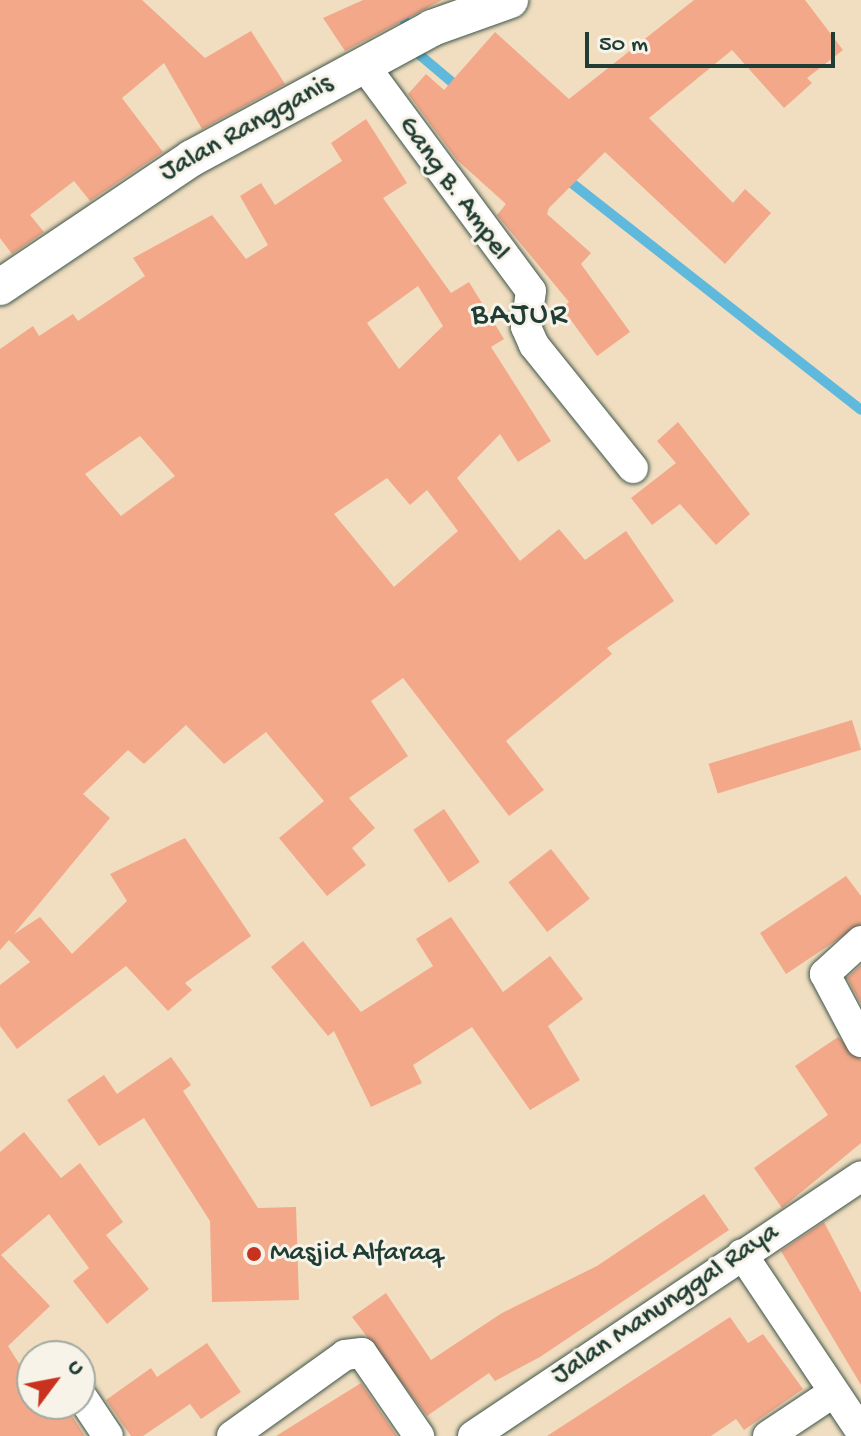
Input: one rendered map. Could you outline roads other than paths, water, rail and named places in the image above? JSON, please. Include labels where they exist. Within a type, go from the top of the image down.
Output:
[{"type":"street","name":"Jalan Rangganis","points":[[0,287],[139,189],[432,28],[510,0]]},
{"type":"street","name":"Gang B. Ampel","points":[[378,56],[531,291],[526,327],[534,345],[633,468]]},
{"type":"street","points":[[861,941],[825,974],[861,1042]]},
{"type":"street","name":"Jalan Manunggal Raya","points":[[473,1436],[510,1426],[742,1254],[860,1177]]},
{"type":"street","points":[[742,1254],[861,1432]]},
{"type":"street","points":[[232,1436],[345,1355],[362,1353],[419,1436]]},
{"type":"street","points":[[768,1436],[834,1392]]},
{"type":"street","points":[[96,1418],[108,1436]]},
{"type":"waterway","points":[[395,0],[421,56],[460,89]]},
{"type":"waterway","points":[[564,177],[861,410]]},
{"type":"place","name":"Masjid Alfaraq","points":[[254,1254]]},
{"type":"district","name":"BAJUR","points":[[520,316]]}]
